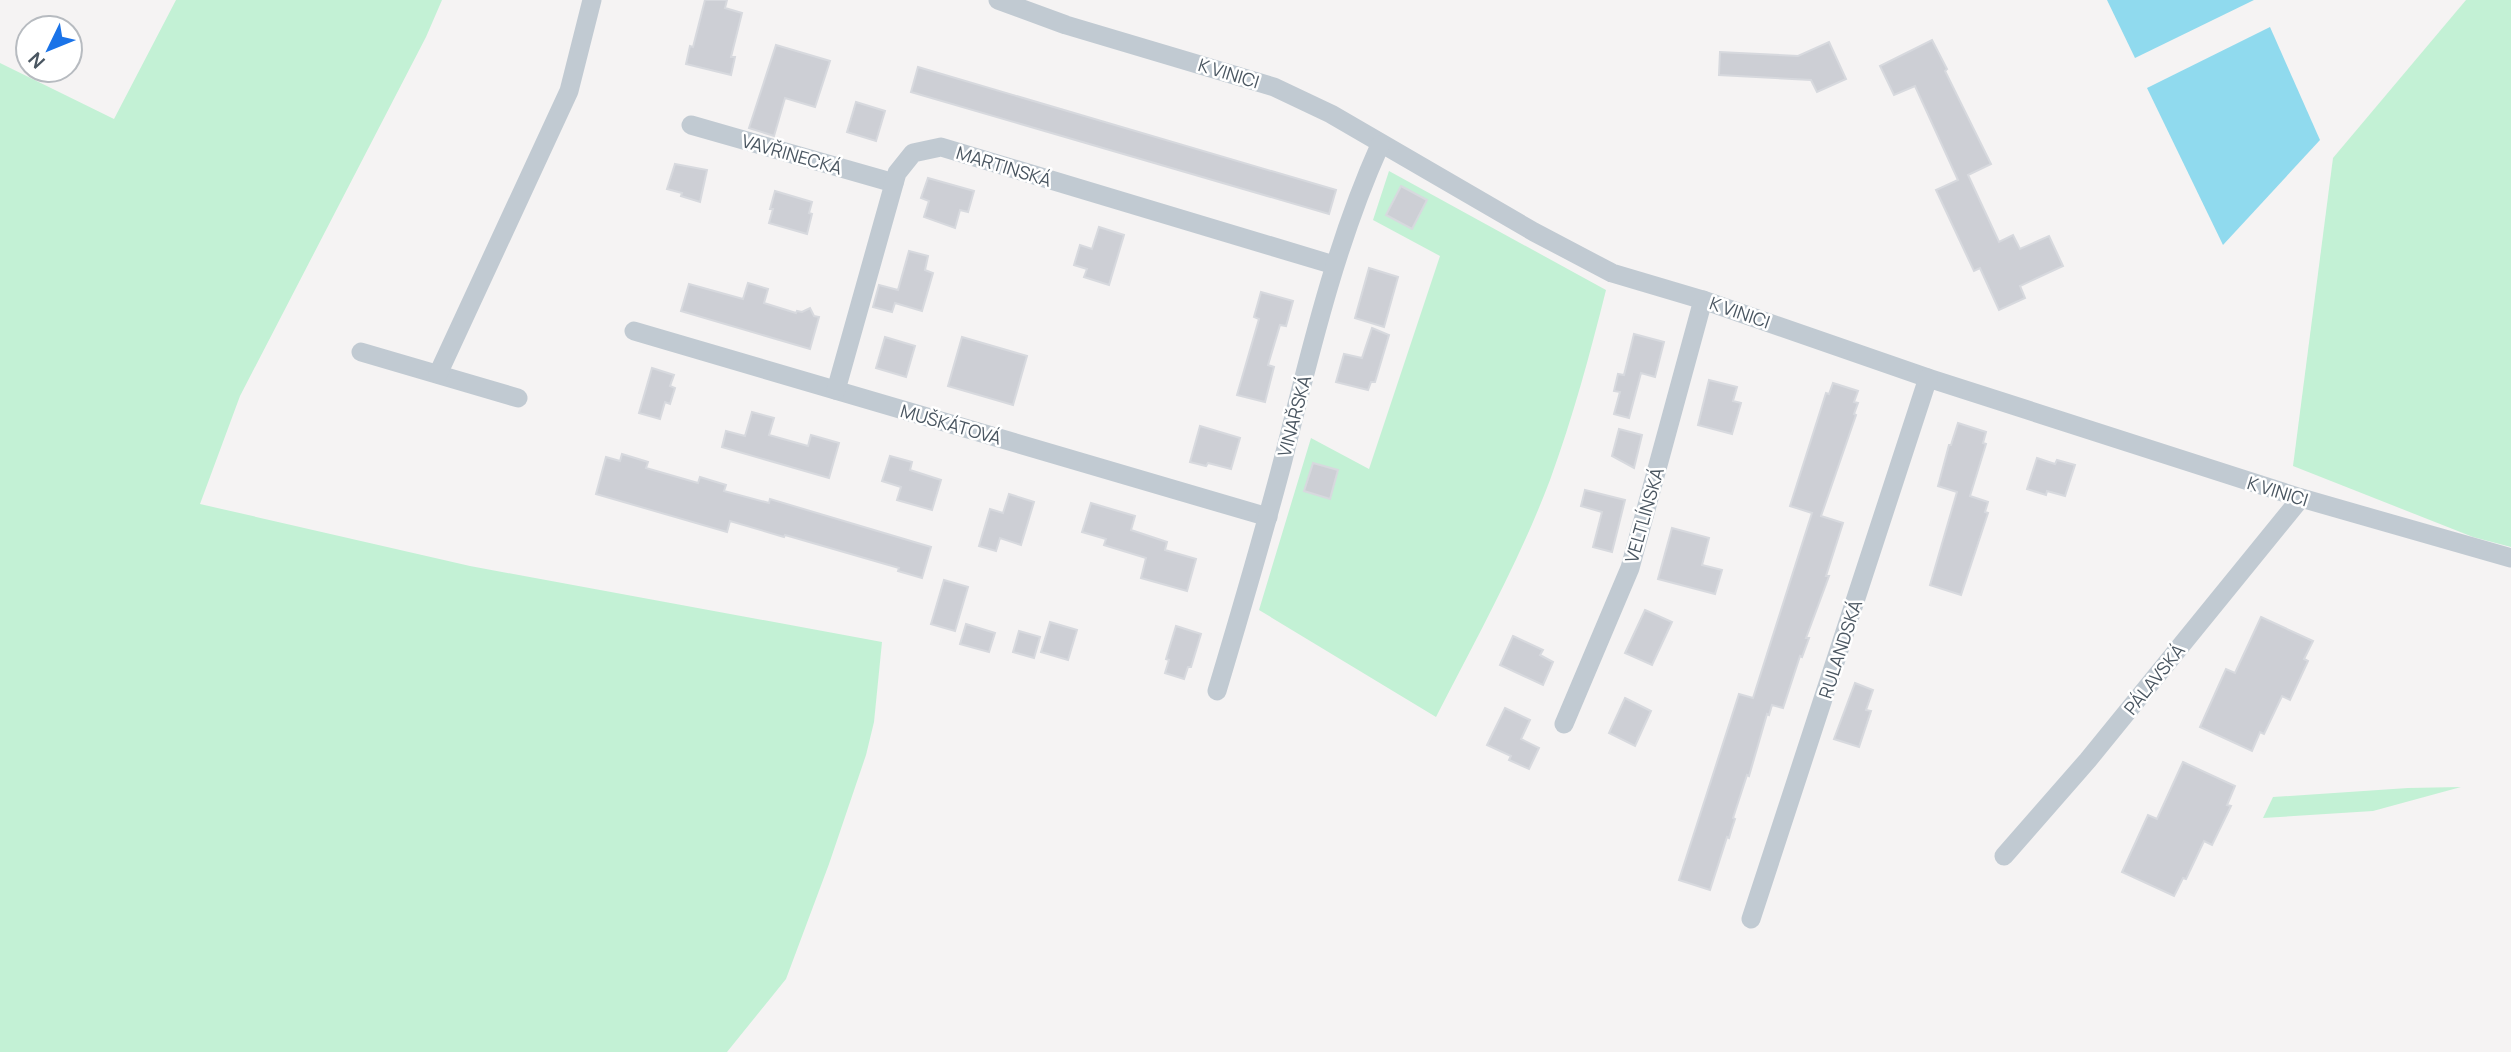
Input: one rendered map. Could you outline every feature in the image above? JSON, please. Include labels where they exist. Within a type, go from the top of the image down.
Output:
[{"type":"street","points":[[438,374],[569,91],[592,0]]},
{"type":"street","name":"K VINICI","points":[[998,0],[1066,25],[1274,87],[1331,114],[1380,145],[1612,273],[1703,300],[1928,378],[2301,499],[2511,558]]},
{"type":"street","name":"VAVŘINECKÁ","points":[[691,125],[894,183]]},
{"type":"street","name":"VINAŘSKÁ","points":[[1217,691],[1268,517],[1334,265],[1380,145]]},
{"type":"street","name":"MARTINSKÁ","points":[[836,390],[897,173],[913,153],[941,147],[1334,265]]},
{"type":"street","name":"VELTLÍNSKÁ","points":[[1564,723],[1630,568],[1703,300]]},
{"type":"street","name":"MUŠKÁTOVÁ","points":[[634,331],[1268,517]]},
{"type":"street","points":[[360,352],[518,398]]},
{"type":"street","name":"RULANDSKÁ","points":[[1751,919],[1928,378]]},
{"type":"street","name":"PÁLAVSKÁ","points":[[2004,856],[2088,760],[2301,499]]},
{"type":"green space","points":[[176,0],[442,0],[426,37],[240,396],[200,504],[470,566],[882,642],[874,722],[866,755],[786,979],[727,1052],[0,1052],[0,63],[14,70],[14,84],[43,84],[114,119]]},
{"type":"green space","points":[[2466,0],[2511,0],[2511,547],[2473,537],[2293,466],[2333,158]]},
{"type":"green space","points":[[1389,171],[1606,290],[1581,385],[1538,511],[1436,717],[1259,610],[1311,438],[1369,469],[1440,256],[1373,220]]},
{"type":"green space","points":[[2461,787],[2373,811],[2263,818],[2273,797]]},
{"type":"water","points":[[2107,0],[2254,0],[2135,58]]},
{"type":"water","points":[[2270,27],[2320,140],[2223,245],[2147,88]]},
{"type":"building","points":[[705,0],[727,0],[725,8],[742,13],[731,57],[735,57],[731,75],[686,64]]},
{"type":"building","points":[[1932,40],[1991,164],[1968,175],[1999,242],[2013,235],[2020,249],[2049,236],[2063,266],[2020,286],[2025,298],[1999,310],[1980,268],[1974,271],[1936,190],[1958,180],[1915,86],[1894,95],[1880,66]]},
{"type":"building","points":[[1829,42],[1846,79],[1817,92],[1811,80],[1719,75],[1720,52],[1798,56]]},
{"type":"building","points":[[776,45],[830,61],[815,107],[785,98],[774,136],[749,128]]},
{"type":"building","points":[[918,67],[1336,190],[1329,214],[911,92]]},
{"type":"building","points":[[856,102],[885,111],[876,141],[847,132]]},
{"type":"building","points":[[675,164],[707,170],[700,202],[667,189]]},
{"type":"building","points":[[928,178],[974,191],[968,212],[960,210],[955,228],[924,217],[929,201],[921,198]]},
{"type":"building","points":[[1401,186],[1427,200],[1412,229],[1386,215]]},
{"type":"building","points":[[775,191],[812,202],[807,234],[769,223]]},
{"type":"building","points":[[1099,227],[1124,235],[1109,285],[1084,277],[1087,269],[1074,265],[1080,245],[1092,249]]},
{"type":"building","points":[[909,251],[928,256],[925,270],[933,273],[922,311],[895,303],[892,312],[873,307],[879,285],[898,290]]},
{"type":"building","points":[[1369,268],[1398,277],[1384,327],[1355,318]]},
{"type":"building","points":[[748,283],[768,289],[764,303],[796,313],[810,308],[814,316],[819,317],[810,349],[681,311],[689,284],[743,299]]},
{"type":"building","points":[[1261,292],[1293,301],[1286,326],[1280,325],[1268,365],[1274,367],[1265,402],[1237,395],[1259,319],[1254,317]]},
{"type":"building","points":[[1372,328],[1389,335],[1375,382],[1371,382],[1368,390],[1336,382],[1344,354],[1362,358]]},
{"type":"building","points":[[1634,334],[1664,342],[1655,377],[1641,373],[1629,418],[1614,414],[1620,392],[1614,391],[1618,374],[1624,375]]},
{"type":"building","points":[[885,337],[915,346],[906,377],[876,368]]},
{"type":"building","points":[[962,337],[1027,356],[1013,405],[948,386]]},
{"type":"building","points":[[652,368],[674,375],[670,386],[675,388],[670,404],[665,402],[660,419],[639,413]]},
{"type":"building","points":[[1709,380],[1737,387],[1733,401],[1741,403],[1732,434],[1698,425]]},
{"type":"building","points":[[1833,383],[1858,391],[1854,402],[1858,403],[1854,414],[1856,415],[1821,516],[1843,523],[1826,576],[1829,576],[1806,638],[1809,638],[1802,657],[1800,656],[1783,708],[1772,705],[1769,715],[1767,714],[1710,890],[1679,880],[1739,694],[1753,698],[1812,513],[1790,506],[1826,393],[1829,394]]},
{"type":"building","points":[[752,412],[774,418],[769,435],[808,446],[811,435],[839,443],[829,478],[722,447],[726,431],[745,436]]},
{"type":"building","points":[[1958,423],[1986,432],[1983,443],[1986,444],[1970,496],[1988,502],[1985,512],[1988,513],[1961,595],[1930,585],[1957,492],[1938,486]]},
{"type":"building","points":[[1200,426],[1240,438],[1231,469],[1190,462]]},
{"type":"building","points":[[1619,429],[1642,435],[1634,468],[1612,456]]},
{"type":"building","points":[[622,454],[648,462],[646,468],[698,483],[700,477],[726,485],[724,491],[769,503],[770,499],[931,547],[922,578],[898,571],[899,568],[785,535],[784,537],[730,521],[727,532],[596,494],[606,457],[620,461]]},
{"type":"building","points":[[890,456],[912,462],[910,470],[941,480],[932,510],[897,500],[901,487],[882,481]]},
{"type":"building","points":[[2037,458],[2055,464],[2057,460],[2075,465],[2065,496],[2047,491],[2046,495],[2027,489]]},
{"type":"building","points":[[1313,463],[1338,470],[1330,499],[1304,491]]},
{"type":"building","points":[[1585,490],[1625,500],[1612,552],[1593,547],[1602,512],[1581,506]]},
{"type":"building","points":[[1009,494],[1034,502],[1021,545],[1000,538],[996,551],[979,546],[990,509],[1003,513]]},
{"type":"building","points":[[1091,503],[1135,516],[1131,530],[1167,542],[1165,550],[1196,559],[1187,591],[1141,578],[1146,558],[1104,545],[1106,539],[1082,532]]},
{"type":"building","points":[[1672,528],[1709,538],[1702,565],[1722,570],[1715,594],[1658,579]]},
{"type":"building","points":[[944,580],[968,587],[955,631],[931,624]]},
{"type":"building","points":[[1645,610],[1672,622],[1652,665],[1625,653]]},
{"type":"building","points":[[2261,617],[2313,641],[2304,659],[2308,661],[2290,700],[2282,696],[2264,734],[2260,732],[2252,751],[2200,727],[2226,669],[2235,673]]},
{"type":"building","points":[[1050,622],[1077,630],[1068,660],[1041,652]]},
{"type":"building","points":[[966,624],[995,633],[989,652],[960,644]]},
{"type":"building","points":[[1176,626],[1201,634],[1191,667],[1188,667],[1184,679],[1165,673],[1169,660],[1166,659]]},
{"type":"building","points":[[1019,631],[1040,637],[1034,658],[1013,652]]},
{"type":"building","points":[[1513,636],[1543,650],[1540,655],[1553,662],[1543,685],[1500,665]]},
{"type":"building","points":[[1855,683],[1873,690],[1866,710],[1871,711],[1859,747],[1834,739]]},
{"type":"building","points":[[1625,698],[1651,711],[1635,746],[1609,733]]},
{"type":"building","points":[[1505,708],[1530,720],[1521,739],[1539,748],[1529,769],[1509,760],[1511,756],[1487,745]]},
{"type":"building","points":[[2183,762],[2235,786],[2227,805],[2231,806],[2212,845],[2204,841],[2186,879],[2183,878],[2174,896],[2122,872],[2148,815],[2157,819]]}]
